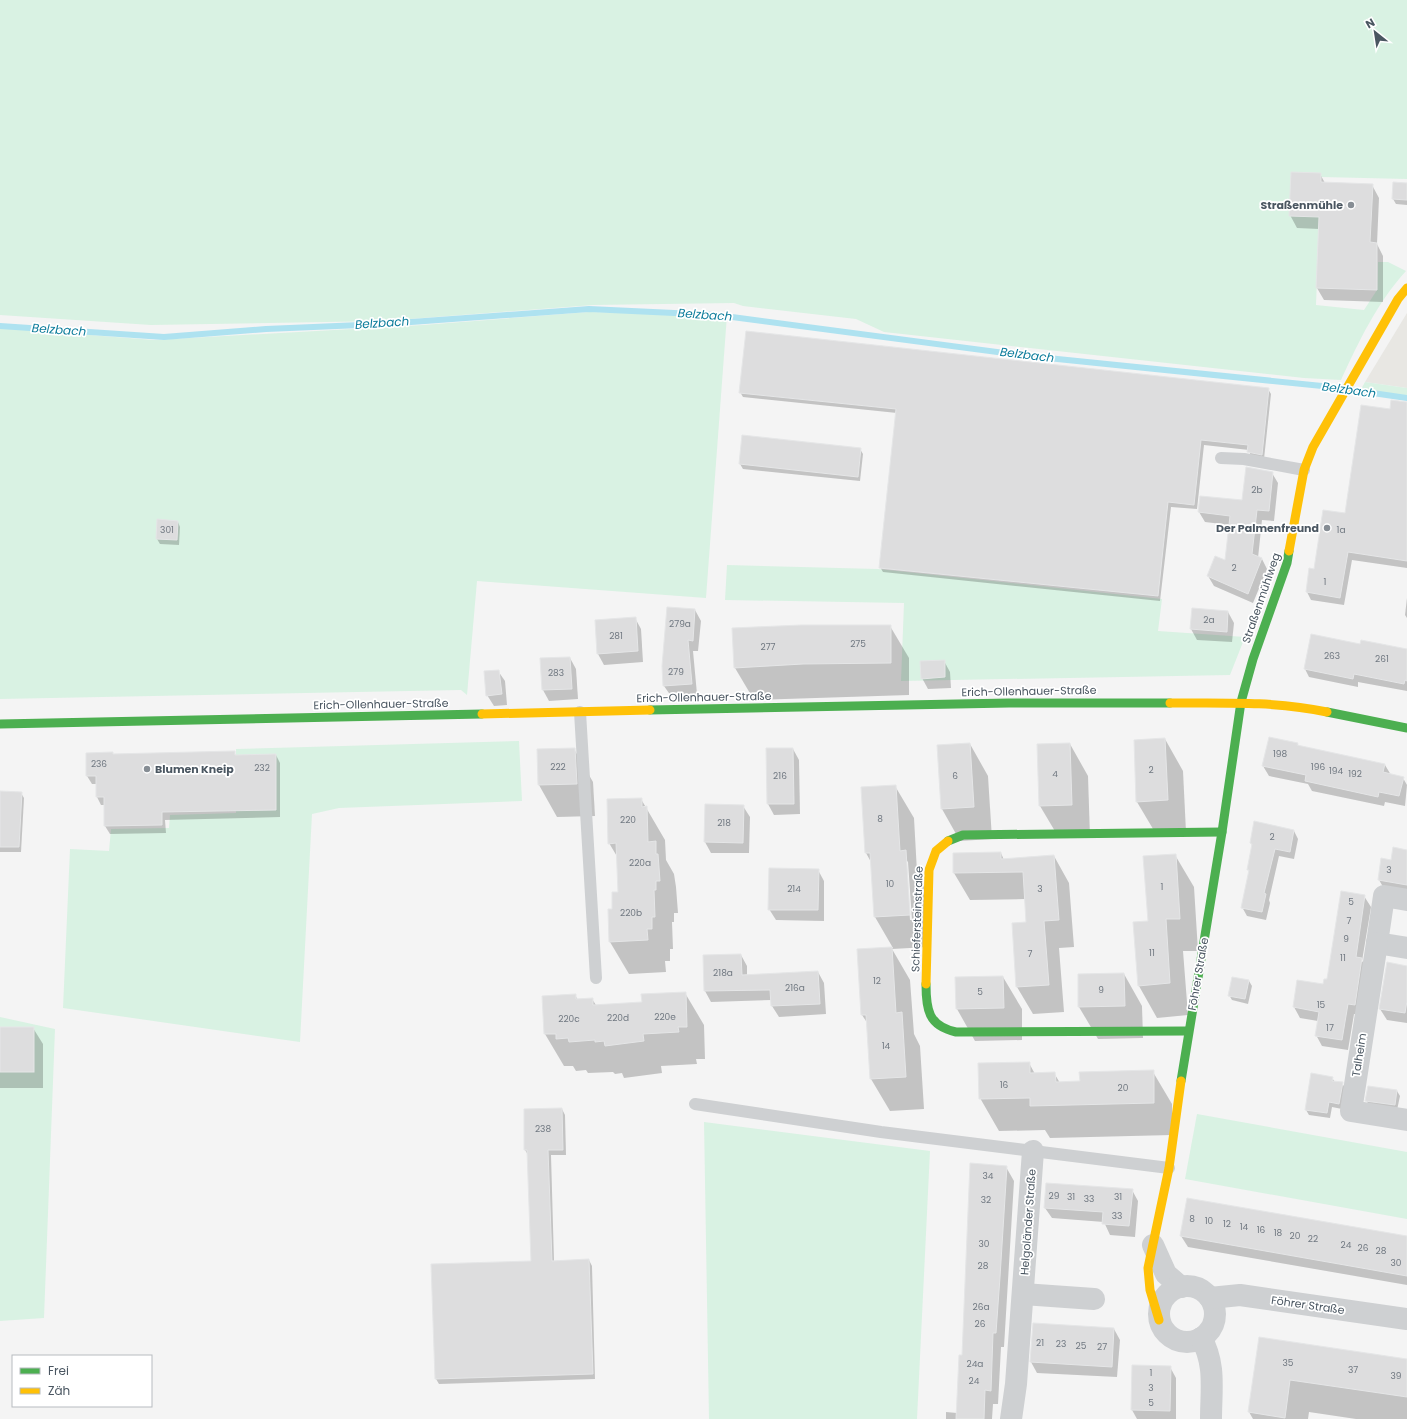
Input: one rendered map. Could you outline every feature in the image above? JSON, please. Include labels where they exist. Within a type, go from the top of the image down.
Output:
[{"type":"street","name":"Straßenmühlweg","points":[[1241,702],[1253,659],[1287,563],[1304,470],[1313,447],[1353,380],[1398,299],[1407,288]]},
{"type":"street","name":"Erich-Ollenhauer-Straße","points":[[0,724],[1009,703],[1241,702],[1305,707],[1407,728]]},
{"type":"street","name":"Föhrer Straße","points":[[1201,1338],[1193,1342],[1184,1342],[1175,1340],[1168,1335],[1159,1320],[1148,1280],[1153,1245],[1169,1168],[1188,1031],[1222,832],[1241,702]]},
{"type":"street","name":"Schiefersteinstraße","points":[[1188,1031],[956,1032],[946,1030],[936,1025],[930,1016],[926,1004],[928,870],[932,857],[938,848],[948,839],[962,835],[1222,832]]},
{"type":"street","name":"Talheim","points":[[1407,900],[1384,896],[1351,1112],[1407,1120]]},
{"type":"street","points":[[1377,943],[1407,948]]},
{"type":"street","name":"Helgoländer Straße","points":[[1011,1419],[1016,1384],[1033,1151]]},
{"type":"street","points":[[1153,1245],[1166,1274],[1181,1287]]},
{"type":"street","points":[[1159,1320],[1161,1302],[1173,1290],[1181,1287],[1197,1288],[1210,1298],[1214,1306],[1214,1320],[1208,1332],[1201,1338],[1208,1349],[1212,1362],[1211,1419]]},
{"type":"street","points":[[1023,1294],[1094,1299]]},
{"type":"street","name":"Föhrer Straße","points":[[1210,1298],[1240,1294],[1407,1319]]},
{"type":"lane","points":[[1221,458],[1244,459],[1304,470]]},
{"type":"lane","points":[[580,712],[596,978]]},
{"type":"lane","points":[[695,1104],[881,1132],[1169,1168]]},
{"type":"shaded area","points":[[1407,313],[1407,388],[1365,382]]},
{"type":"green space","points":[[0,0],[1407,0],[1407,179],[1321,177],[1316,305],[1364,310],[1377,290],[1378,262],[1388,262],[1406,271],[1377,309],[1341,380],[1304,378],[884,332],[856,319],[743,306],[734,303],[593,305],[384,321],[151,325],[0,315]]},
{"type":"green space","points":[[589,312],[727,315],[706,598],[477,581],[467,695],[461,690],[0,699],[0,328],[154,340],[423,325]]},
{"type":"green space","points":[[1365,382],[1407,388],[1407,400],[1359,393]]},
{"type":"green space","points":[[727,565],[878,569],[1162,599],[1158,631],[1245,637],[1230,675],[901,681],[904,603],[725,600]]},
{"type":"green space","points":[[519,741],[522,801],[339,808],[312,814],[300,1042],[63,1008],[70,849],[109,851],[111,829],[169,828],[170,815],[236,813],[236,749]]},
{"type":"green space","points":[[0,1017],[55,1029],[44,1318],[0,1321]]},
{"type":"green space","points":[[1197,1114],[1407,1152],[1407,1219],[1185,1179]]},
{"type":"green space","points":[[704,1122],[930,1151],[917,1419],[709,1419]]},
{"type":"building","points":[[1291,172],[1321,173],[1321,182],[1373,184],[1370,242],[1377,243],[1377,290],[1316,288],[1319,217],[1289,216]]},
{"type":"building","points":[[1393,182],[1407,183],[1407,200],[1392,199]]},
{"type":"building","points":[[746,331],[1269,388],[1262,455],[1247,452],[1248,445],[1201,440],[1194,505],[1168,502],[1158,596],[879,568],[896,409],[739,393]]},
{"type":"building","points":[[1391,400],[1407,402],[1407,561],[1348,552],[1340,598],[1306,592],[1309,568],[1314,569],[1323,510],[1345,513],[1361,405],[1390,409]]},
{"type":"building","points":[[742,435],[861,448],[858,477],[739,464]]},
{"type":"building","points":[[1246,467],[1273,472],[1269,511],[1257,510],[1252,554],[1262,558],[1248,594],[1207,576],[1215,556],[1225,560],[1230,516],[1198,512],[1200,496],[1242,500]]},
{"type":"building","points":[[157,519],[178,521],[177,540],[156,539]]},
{"type":"building","points":[[667,607],[695,609],[693,641],[688,640],[692,684],[663,686],[662,666]]},
{"type":"building","points":[[1192,608],[1228,611],[1227,632],[1190,629]]},
{"type":"building","points":[[636,617],[638,651],[597,654],[595,620]]},
{"type":"building","points":[[801,625],[891,625],[891,663],[803,664],[734,668],[732,628]]},
{"type":"building","points":[[1311,634],[1360,644],[1361,640],[1407,649],[1407,681],[1405,680],[1404,684],[1354,674],[1353,679],[1304,669]]},
{"type":"building","points":[[570,657],[572,689],[542,690],[540,658]]},
{"type":"building","points":[[945,660],[945,677],[921,679],[920,661]]},
{"type":"building","points":[[499,670],[502,694],[486,696],[484,671]]},
{"type":"building","points":[[1269,737],[1298,743],[1297,745],[1385,764],[1383,772],[1404,777],[1399,796],[1379,792],[1378,797],[1305,781],[1306,775],[1262,766]]},
{"type":"building","points":[[1165,738],[1168,800],[1136,802],[1134,740]]},
{"type":"building","points":[[970,743],[974,807],[941,809],[937,745]]},
{"type":"building","points":[[1070,743],[1072,805],[1039,806],[1037,744]]},
{"type":"building","points":[[575,748],[577,784],[538,785],[537,749]]},
{"type":"building","points":[[766,748],[793,748],[794,804],[767,804]]},
{"type":"building","points":[[235,751],[235,755],[276,754],[276,810],[162,812],[162,825],[104,826],[104,797],[96,797],[96,776],[86,776],[86,753],[113,752],[113,754]]},
{"type":"building","points":[[896,785],[900,851],[906,850],[910,915],[874,917],[870,853],[865,853],[861,787]]},
{"type":"building","points":[[0,791],[22,792],[19,847],[0,847]]},
{"type":"building","points":[[642,798],[642,807],[647,806],[648,842],[656,841],[656,854],[658,854],[660,881],[656,881],[656,890],[654,890],[655,917],[652,917],[652,929],[647,929],[648,940],[609,942],[608,909],[612,909],[612,892],[618,892],[616,843],[608,844],[607,799]]},
{"type":"building","points":[[705,804],[744,805],[743,843],[704,842]]},
{"type":"building","points":[[1254,821],[1294,830],[1290,852],[1275,849],[1264,893],[1266,894],[1262,912],[1241,908],[1249,870],[1247,870],[1252,844],[1250,843]]},
{"type":"building","points":[[1393,847],[1407,850],[1407,885],[1378,880],[1381,858],[1391,860]]},
{"type":"building","points":[[1001,852],[1001,859],[1054,855],[1059,920],[1044,921],[1049,985],[1016,987],[1012,923],[1026,922],[1023,872],[953,873],[953,853]]},
{"type":"building","points":[[1176,854],[1180,919],[1166,919],[1170,983],[1138,986],[1133,922],[1148,921],[1143,856]]},
{"type":"building","points":[[769,868],[819,869],[818,910],[768,910]]},
{"type":"building","points":[[1341,891],[1365,895],[1356,957],[1362,958],[1355,1005],[1348,1004],[1342,1040],[1315,1036],[1319,1012],[1293,1007],[1297,980],[1323,984],[1324,979],[1327,979]]},
{"type":"building","points":[[892,947],[896,1013],[902,1012],[906,1077],[870,1079],[866,1015],[861,1015],[857,949]]},
{"type":"building","points":[[741,954],[742,975],[818,971],[820,1004],[771,1006],[770,990],[704,991],[703,955]]},
{"type":"building","points":[[1387,962],[1407,966],[1407,1001],[1405,1013],[1379,1009]]},
{"type":"building","points":[[1124,973],[1125,1006],[1078,1007],[1078,974]]},
{"type":"building","points":[[1003,976],[1004,1008],[956,1009],[955,977]]},
{"type":"building","points":[[1232,977],[1249,980],[1245,999],[1228,996]]},
{"type":"building","points":[[686,992],[687,1027],[678,1027],[679,1032],[643,1034],[644,1041],[605,1046],[604,1041],[595,1042],[595,1040],[569,1042],[568,1038],[556,1039],[556,1034],[544,1034],[542,996],[576,994],[576,999],[593,998],[593,1005],[642,1002],[641,994]]},
{"type":"building","points":[[0,1027],[34,1027],[34,1072],[0,1072]]},
{"type":"building","points":[[1030,1062],[1030,1073],[1055,1072],[1056,1082],[1080,1081],[1079,1072],[1154,1070],[1154,1103],[1030,1106],[1030,1098],[979,1099],[978,1063]]},
{"type":"building","points":[[1311,1073],[1333,1077],[1332,1081],[1343,1082],[1339,1104],[1329,1102],[1327,1113],[1305,1110]]},
{"type":"building","points":[[1368,1086],[1397,1090],[1395,1105],[1365,1101]]},
{"type":"building","points":[[562,1108],[563,1150],[548,1150],[552,1261],[589,1259],[593,1374],[435,1379],[431,1264],[531,1261],[527,1150],[524,1150],[524,1109]]},
{"type":"building","points":[[970,1163],[1007,1166],[996,1333],[993,1333],[991,1391],[985,1390],[984,1419],[956,1419],[959,1355],[962,1355]]},
{"type":"building","points":[[1046,1183],[1133,1189],[1129,1226],[1102,1224],[1103,1212],[1044,1208]]},
{"type":"building","points":[[1187,1198],[1407,1236],[1407,1276],[1180,1236]]},
{"type":"building","points":[[1033,1323],[1114,1328],[1112,1367],[1030,1362]]},
{"type":"building","points":[[1259,1337],[1407,1359],[1407,1397],[1290,1380],[1285,1418],[1248,1412]]},
{"type":"building","points":[[1132,1365],[1171,1366],[1170,1411],[1131,1410]]},
{"type":"waterway","name":"Belzbach","points":[[0,326],[164,337],[266,329],[384,324],[589,309],[717,315],[1028,356],[1342,388]]},
{"type":"waterway","name":"Belzbach","points":[[1352,390],[1407,398]]},
{"type":"traffic: fast","points":[[1181,1081],[1222,832],[1241,702],[1253,659],[1287,563],[1289,551]]},
{"type":"traffic: fast","points":[[650,710],[1009,703],[1170,703]]},
{"type":"traffic: fast","points":[[1327,712],[1407,728]]},
{"type":"traffic: fast","points":[[0,724],[482,714]]},
{"type":"traffic: fast","points":[[948,841],[963,835],[1222,832]]},
{"type":"traffic: fast","points":[[926,984],[928,1009],[930,1015],[934,1021],[940,1025],[956,1032],[1188,1031]]},
{"type":"traffic: slow","points":[[1289,551],[1304,470],[1313,447],[1398,299],[1407,288]]},
{"type":"traffic: slow","points":[[1170,703],[1268,704],[1307,708],[1327,712]]},
{"type":"traffic: slow","points":[[482,714],[650,710]]},
{"type":"traffic: slow","points":[[926,984],[929,870],[936,851],[948,841]]},
{"type":"traffic: slow","points":[[1159,1320],[1150,1290],[1148,1268],[1169,1168],[1181,1081]]},
{"type":"place","name":"Straßenmühle","points":[[1351,205]]},
{"type":"place","name":"Der Palmenfreund","points":[[1327,528]]},
{"type":"place","name":"Blumen Kneip","points":[[147,769]]}]
